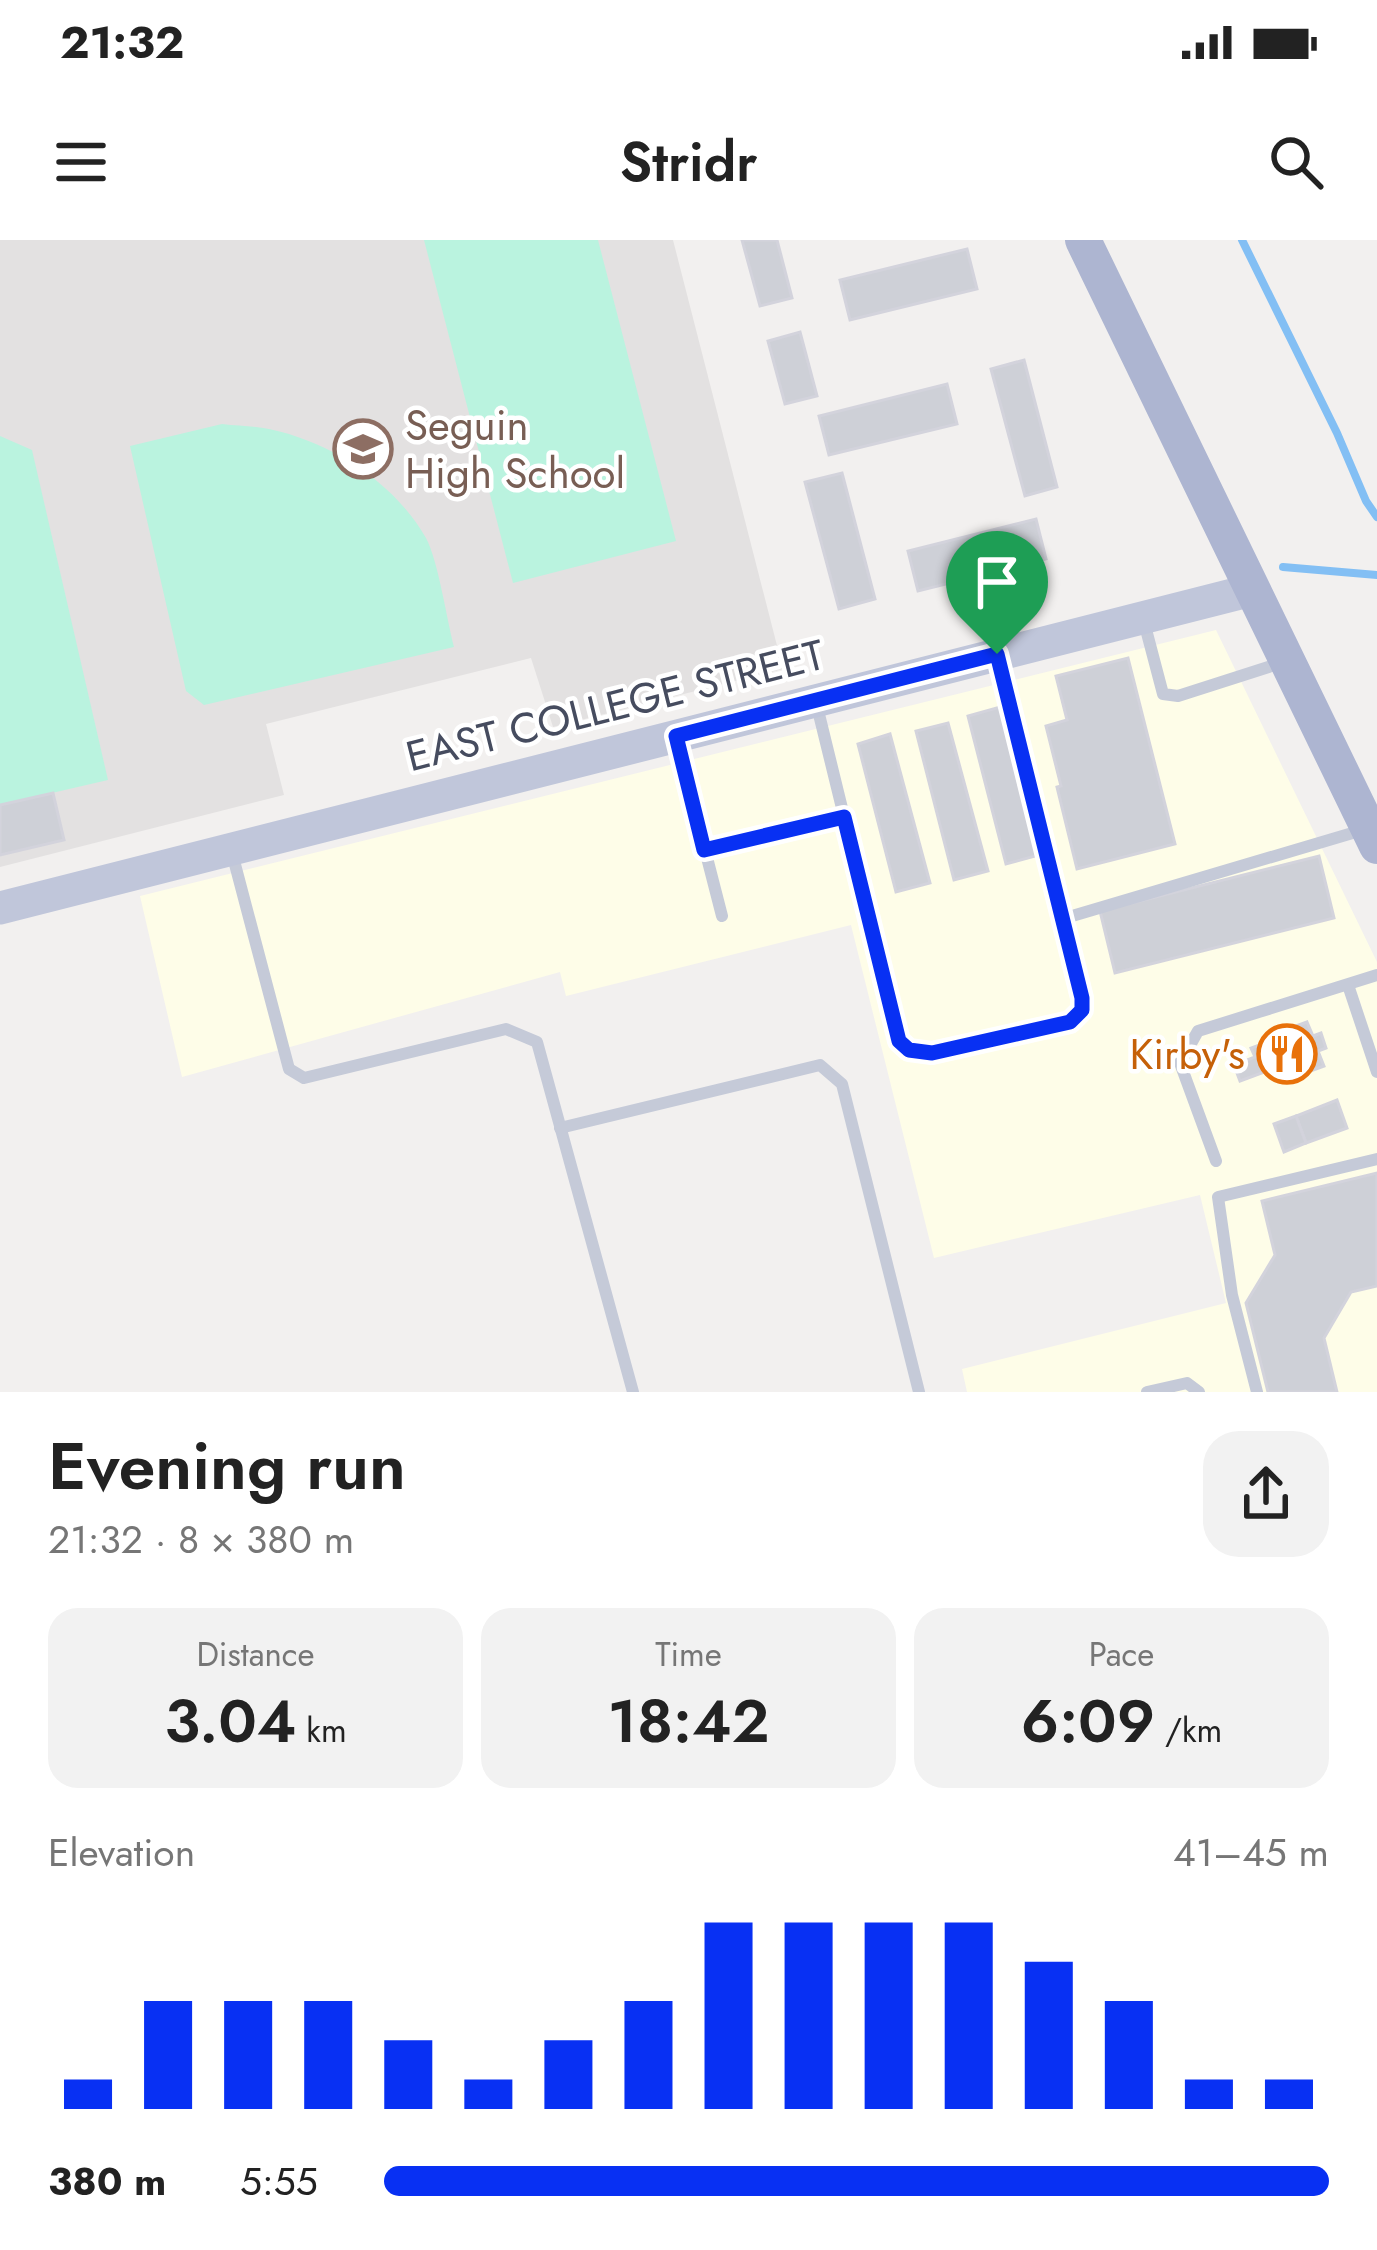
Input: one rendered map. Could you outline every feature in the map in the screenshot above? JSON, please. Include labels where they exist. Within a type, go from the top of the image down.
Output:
[{"type":"main road","points":[[1083,240],[1373,838]]},
{"type":"street","name":"EAST COLLEGE STREET","points":[[0,908],[1252,590]]},
{"type":"lane","points":[[1143,617],[1163,694],[1178,696],[1287,661]]},
{"type":"lane","points":[[815,700],[899,1041],[909,1050],[932,1053],[1070,1022],[1082,1010],[1082,998],[997,654]]},
{"type":"lane","points":[[676,736],[722,916]]},
{"type":"lane","points":[[704,850],[844,817]]},
{"type":"lane","points":[[1062,919],[1373,838]]},
{"type":"lane","points":[[231,849],[289,1069],[304,1078],[506,1029],[537,1042],[633,1392]]},
{"type":"lane","points":[[1216,1161],[1180,1063],[1198,1031],[1377,975]]},
{"type":"lane","points":[[1348,986],[1377,1072]]},
{"type":"lane","points":[[560,1128],[820,1065],[842,1084],[920,1392]]},
{"type":"lane","points":[[1257,1392],[1232,1295],[1218,1198],[1377,1160]]},
{"type":"lane","points":[[1148,1392],[1187,1383],[1199,1392]]},
{"type":"shaded area","name":"Seguin High School","points":[[0,240],[673,240],[783,669],[553,727],[531,658],[266,724],[284,795],[0,867]]},
{"type":"shaded area","points":[[1216,630],[1377,962],[1377,1392],[967,1392],[962,1369],[1226,1303],[1200,1195],[934,1258],[851,925],[566,996],[560,972],[182,1077],[140,896]]},
{"type":"green space","points":[[424,240],[598,240],[676,541],[513,583]]},
{"type":"green space","points":[[222,424],[269,429],[315,444],[359,467],[397,499],[430,548],[454,647],[204,705],[186,691],[130,446]]},
{"type":"green space","points":[[0,436],[32,450],[108,780],[0,805]]},
{"type":"building","points":[[742,240],[777,240],[792,298],[760,306]]},
{"type":"building","points":[[967,249],[977,289],[850,320],[840,280]]},
{"type":"building","points":[[800,332],[817,396],[785,404],[768,341]]},
{"type":"building","points":[[1024,360],[1057,487],[1025,496],[991,369]]},
{"type":"building","points":[[947,384],[957,424],[829,455],[819,416]]},
{"type":"building","points":[[842,473],[875,599],[839,609],[805,482]]},
{"type":"building","points":[[1036,519],[1046,559],[918,591],[908,551]]},
{"type":"building","points":[[1128,658],[1175,844],[1077,869],[1046,726],[1067,720],[1056,676]]},
{"type":"building","points":[[1000,707],[1039,855],[1006,864],[968,716]]},
{"type":"building","points":[[948,723],[988,871],[954,880],[916,731]]},
{"type":"building","points":[[890,734],[930,883],[896,892],[858,744]]},
{"type":"building","points":[[53,793],[64,840],[0,855],[0,805]]},
{"type":"building","points":[[1319,856],[1334,918],[1115,973],[1100,911]]},
{"type":"building","name":"Kirby's","points":[[1307,1022],[1313,1036],[1321,1033],[1326,1048],[1318,1051],[1324,1066],[1280,1082],[1275,1068],[1240,1081],[1234,1065],[1255,1057],[1251,1048],[1265,1043],[1263,1038]]},
{"type":"building","points":[[1337,1100],[1347,1128],[1306,1143],[1296,1116]]},
{"type":"building","points":[[1296,1116],[1306,1143],[1284,1152],[1274,1124]]},
{"type":"building","points":[[1377,1173],[1377,1286],[1351,1292],[1324,1338],[1337,1392],[1268,1392],[1246,1303],[1275,1255],[1262,1201]]},
{"type":"waterway","points":[[1242,240],[1377,517]]},
{"type":"waterway","points":[[1283,567],[1377,575]]},
{"type":"place","name":"Seguin High School","points":[[363,449]]},
{"type":"place","name":"Kirby's","points":[[1287,1054]]},
{"type":"route","points":[[997,654],[1082,1010],[1070,1022],[932,1053],[909,1050],[899,1041],[844,817],[704,850],[676,736],[997,654]]}]
